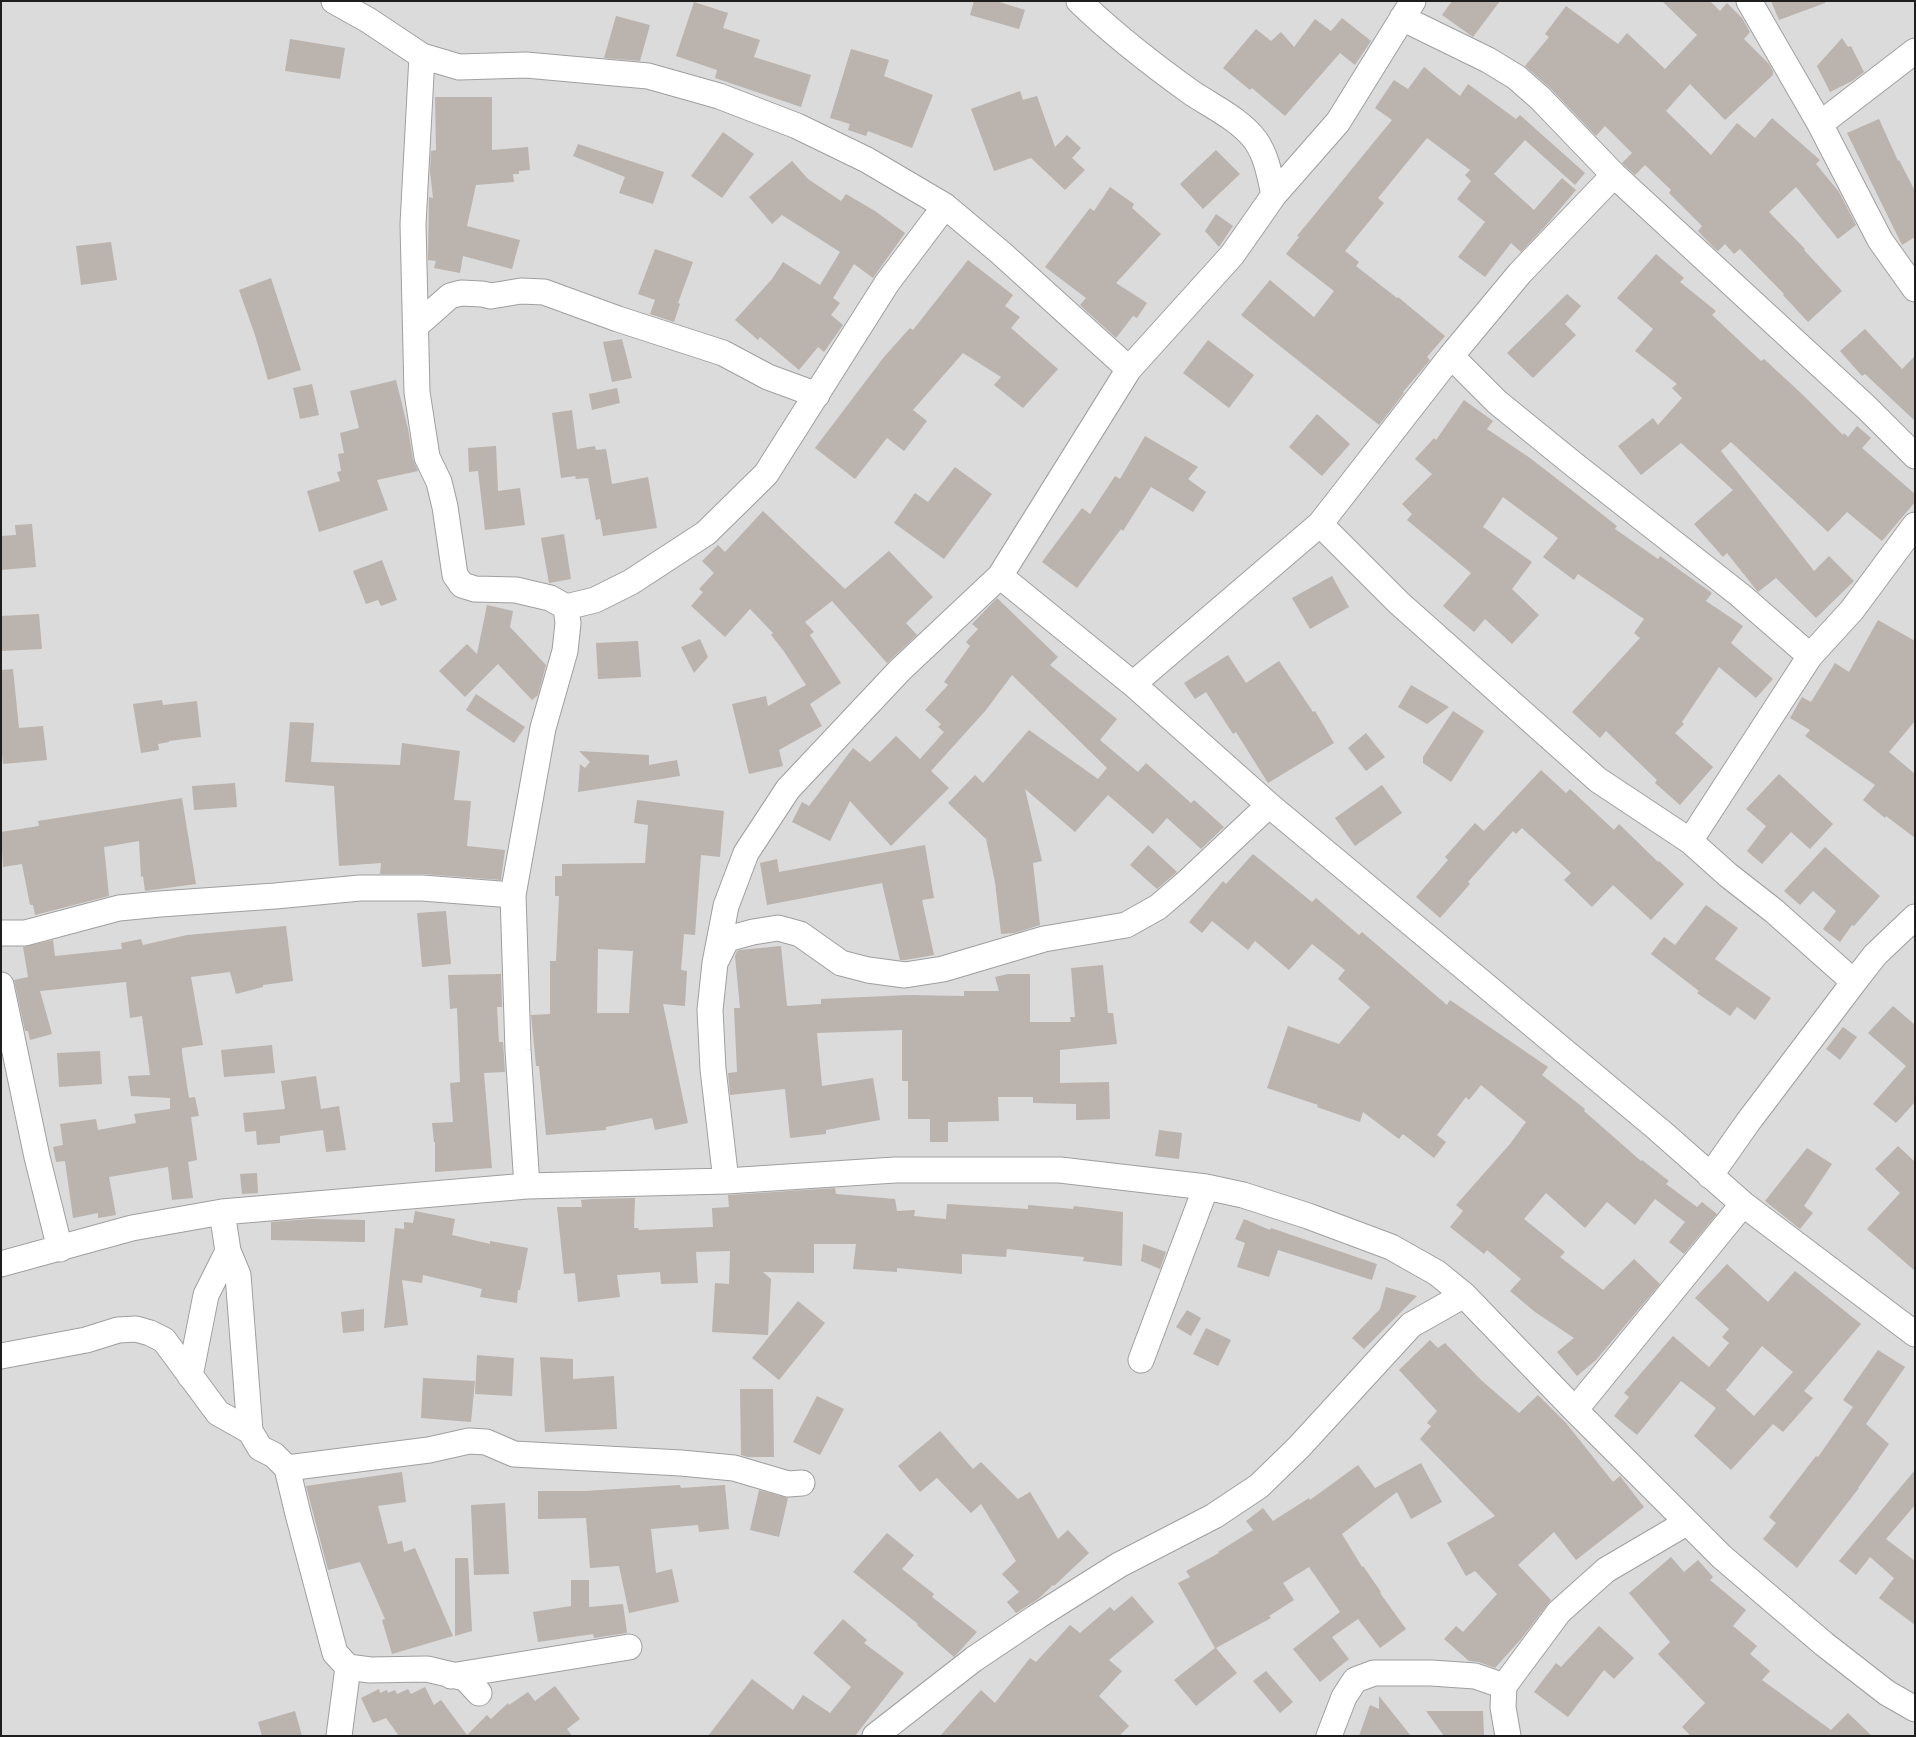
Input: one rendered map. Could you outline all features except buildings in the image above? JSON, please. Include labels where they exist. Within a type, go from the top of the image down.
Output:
[{"type":"street","points":[[334,1],[368,20],[422,56],[459,67],[526,65],[648,76],[719,96],[797,126],[867,160],[945,206],[1001,253],[1129,369]]},
{"type":"street","points":[[1079,1],[1129,45],[1241,126],[1256,141],[1266,163],[1274,195]]},
{"type":"street","points":[[1749,1],[1820,124],[1880,240],[1915,289]]},
{"type":"street","points":[[726,1181],[712,1070],[710,1010],[715,963],[726,906],[746,853],[788,790],[900,670],[1000,576],[1129,369],[1232,255],[1274,195],[1338,122],[1407,10],[1516,77],[1540,98],[1614,175],[1867,408],[1915,456]]},
{"type":"street","points":[[1820,124],[1915,51]]},
{"type":"street","points":[[422,56],[413,224],[418,392],[427,456],[439,482],[445,507],[455,575],[462,585],[475,589],[516,590],[550,598],[566,607],[595,600],[631,582],[706,533],[766,474],[887,283],[945,206]]},
{"type":"street","points":[[1134,684],[1320,524],[1451,356],[1520,273],[1614,175]]},
{"type":"street","points":[[416,326],[450,296],[461,293],[491,296],[521,291],[544,292],[724,353],[768,377],[817,395]]},
{"type":"street","points":[[1451,356],[1498,402],[1740,596],[1810,656]]},
{"type":"street","points":[[1320,524],[1399,603],[1598,780],[1690,841],[1728,875],[1774,911],[1854,982]]},
{"type":"street","points":[[1690,841],[1810,656],[1852,610],[1915,525]]},
{"type":"street","points":[[1000,576],[1134,684],[1268,805],[1660,1130],[1743,1204],[1910,1321]]},
{"type":"street","points":[[527,1186],[518,1050],[513,895],[543,728],[565,651],[568,623],[566,607]]},
{"type":"street","points":[[715,963],[727,939],[778,928],[800,934],[842,963],[868,970],[905,975],[944,969],[1044,939],[1126,925],[1165,902],[1268,805]]},
{"type":"street","points":[[1,934],[25,933],[119,908],[360,888],[422,888],[513,895]]},
{"type":"street","points":[[1710,1176],[1748,1122],[1875,955],[1915,917]]},
{"type":"street","points":[[2,989],[37,1157],[60,1249]]},
{"type":"street","points":[[1,1264],[132,1228],[222,1212],[527,1186],[726,1181],[895,1170],[1060,1170],[1206,1187],[1243,1195],[1299,1213],[1391,1247],[1437,1273],[1464,1295],[1686,1523],[1722,1557],[1824,1644],[1887,1693],[1915,1709]]},
{"type":"street","points":[[1141,1360],[1206,1187]]},
{"type":"street","points":[[1575,1410],[1743,1204]]},
{"type":"street","points":[[222,1212],[228,1251],[238,1275],[250,1431],[260,1448],[274,1455],[288,1468],[334,1653],[348,1667],[370,1670],[427,1669],[450,1676],[465,1678],[478,1693]]},
{"type":"street","points":[[190,1376],[206,1294],[228,1251]]},
{"type":"street","points":[[875,1736],[974,1658],[1119,1565],[1214,1516],[1259,1486],[1299,1447],[1411,1325],[1464,1295]]},
{"type":"street","points":[[1,1356],[86,1340],[118,1330],[136,1329],[150,1333],[164,1340],[218,1413],[250,1431]]},
{"type":"street","points":[[288,1468],[429,1450],[469,1441],[486,1442],[514,1454],[681,1462],[734,1468],[788,1484],[802,1483]]},
{"type":"street","points":[[1508,1736],[1503,1707],[1504,1686],[1558,1612],[1606,1570],[1686,1523]]},
{"type":"street","points":[[450,1676],[629,1647]]},
{"type":"street","points":[[339,1736],[348,1667]]},
{"type":"street","points":[[1329,1736],[1344,1698],[1355,1680],[1374,1672],[1431,1672],[1475,1676],[1504,1686]]},
{"type":"shaded area","points":[[1,1],[1915,1],[1915,1736],[1,1736]]}]
